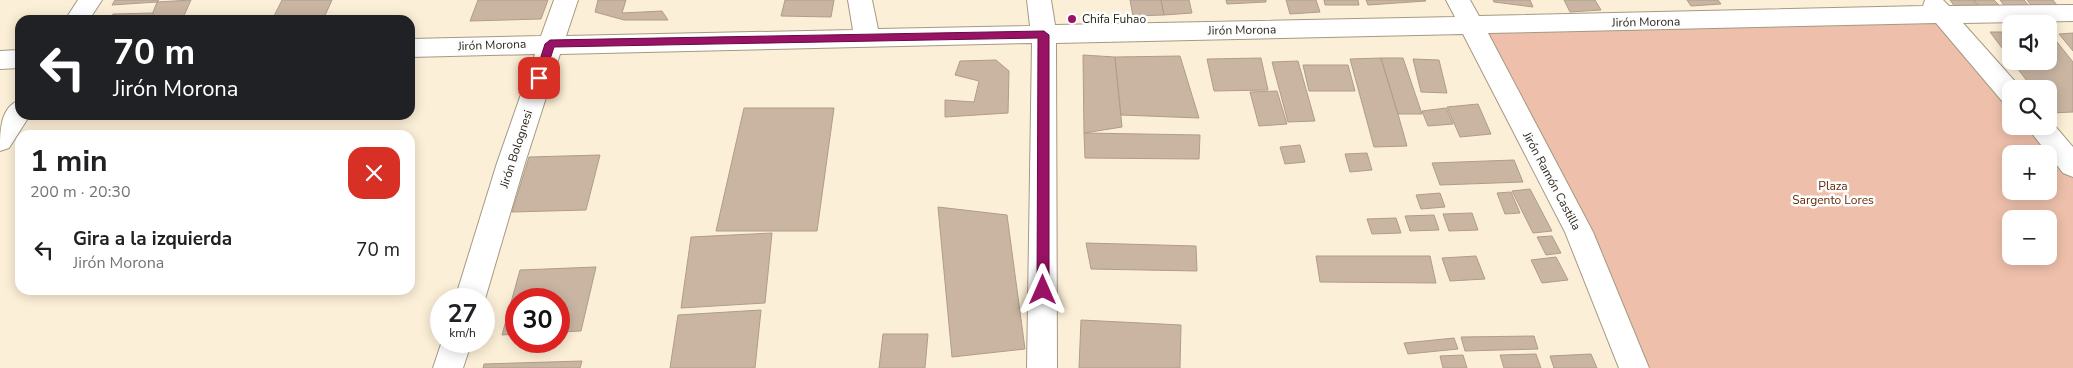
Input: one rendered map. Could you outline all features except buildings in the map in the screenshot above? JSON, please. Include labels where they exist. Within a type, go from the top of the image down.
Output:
[{"type":"street","points":[[80,15],[90,0]]},
{"type":"street","name":"Jirón Bolognesi","points":[[473,288],[550,44],[566,0]]},
{"type":"street","points":[[860,0],[867,38]]},
{"type":"street","points":[[1039,0],[1044,35],[1042,368]]},
{"type":"street","name":"Jirón Ramón Castilla","points":[[1458,0],[1579,232],[1634,368]]},
{"type":"street","points":[[1936,7],[2002,84]]},
{"type":"street","name":"Jirón Morona","points":[[415,48],[1634,23],[1936,7],[2073,13]]},
{"type":"street","points":[[0,60],[15,59]]},
{"type":"street","points":[[0,141],[15,118]]},
{"type":"street","points":[[2047,135],[2073,166]]},
{"type":"street","points":[[448,368],[452,353]]},
{"type":"green space","name":"Plaza Sargento Lores","points":[[1942,14],[2002,84],[2002,135],[2047,135],[2055,145],[2002,145],[2002,200],[2057,200],[2057,147],[2073,166],[2073,368],[1650,368],[1470,25]]},
{"type":"place","name":"Chifa Fuhao","points":[[1072,19]]},
{"type":"route","points":[[539,78],[550,44],[1044,35],[1043,290]]}]
